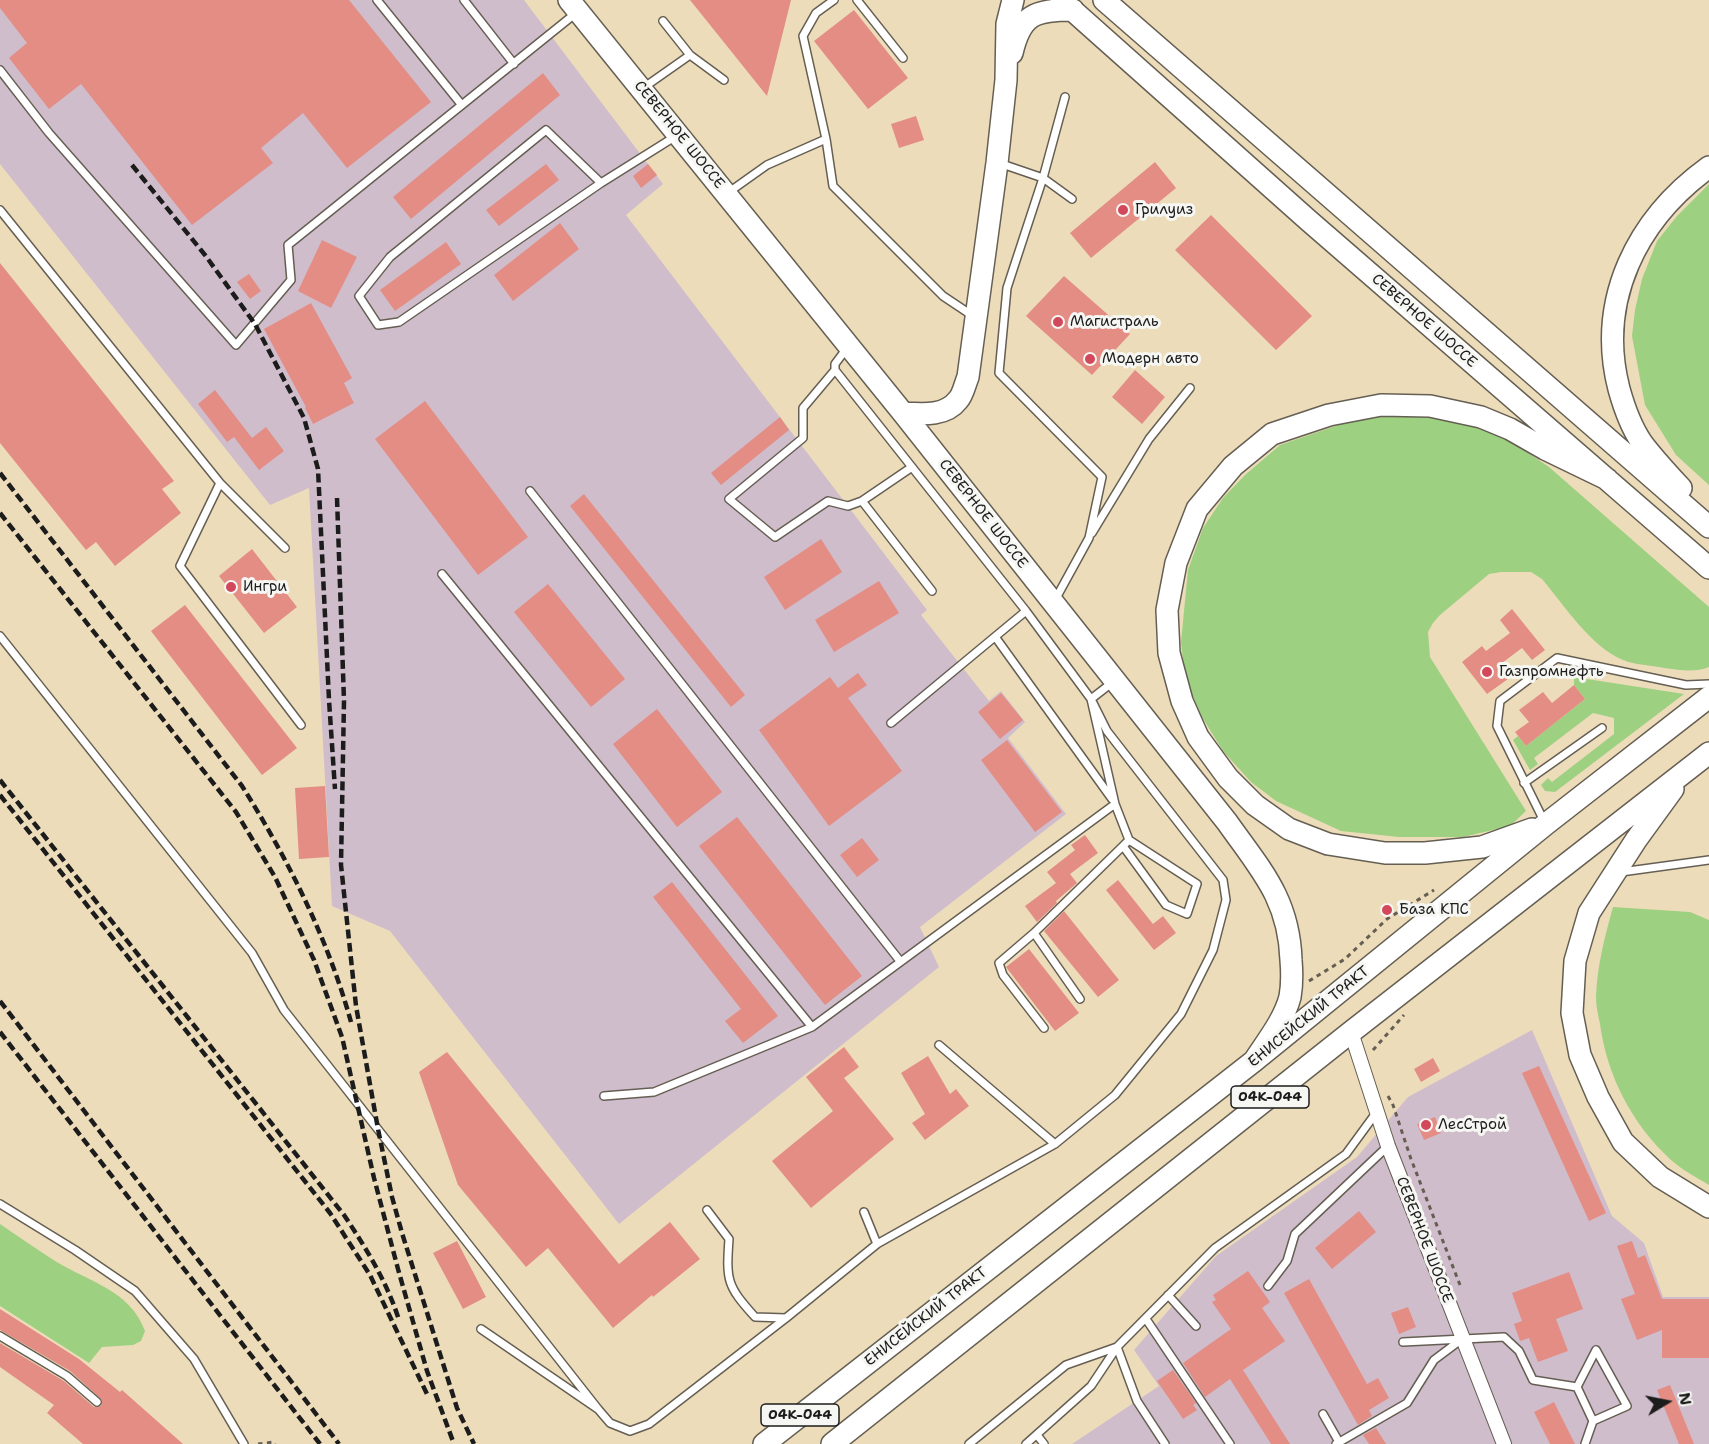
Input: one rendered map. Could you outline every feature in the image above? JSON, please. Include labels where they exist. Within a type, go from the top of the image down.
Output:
[{"type":"main road","points":[[903,413],[930,415],[946,409],[958,400],[968,378],[997,163],[1006,80],[1007,24],[1013,0]]},
{"type":"main road","points":[[1104,0],[1709,527]]},
{"type":"main road","points":[[1006,80],[1017,34],[1024,23],[1038,13],[1067,5]]},
{"type":"main road","name":"СЕВЕРНОЕ ШОССЕ","points":[[1067,5],[1308,220],[1709,567]]},
{"type":"main road","name":"СЕВЕРНОЕ ШОССЕ","points":[[574,6],[903,413],[1227,822],[1272,886],[1286,916],[1290,936],[1290,997],[1281,1019],[1254,1061]]},
{"type":"main road","points":[[1709,167],[1684,185],[1654,219],[1634,250],[1619,289],[1611,340],[1616,375],[1625,409],[1642,442],[1709,520]]},
{"type":"main road","points":[[1546,824],[1482,848],[1425,853],[1385,853],[1328,844],[1289,829],[1255,805],[1228,778],[1198,737],[1182,701],[1169,653],[1167,610],[1176,563],[1197,509],[1233,466],[1272,434],[1329,415],[1381,405],[1430,406],[1481,417],[1510,429],[1545,449],[1608,479]]},
{"type":"main road","name":"ЕНИСЕЙСКИЙ ТРАКТ","points":[[764,1444],[1254,1061],[1546,824],[1709,697]]},
{"type":"main road","name":"04К-044","points":[[832,1444],[1351,1032],[1709,753]]},
{"type":"main road","points":[[1688,769],[1636,840],[1589,913],[1575,962],[1572,1013],[1580,1055],[1598,1097],[1623,1142],[1660,1178],[1709,1207]]},
{"type":"street","name":"СЕВЕРНОЕ ШОССЕ","points":[[1351,1032],[1388,1146],[1503,1444]]},
{"type":"lane","points":[[377,0],[462,104]]},
{"type":"lane","points":[[464,0],[514,63]]},
{"type":"lane","points":[[834,0],[816,13],[803,36],[826,139],[833,186],[943,296],[975,317]]},
{"type":"lane","points":[[857,0],[903,58]]},
{"type":"lane","points":[[0,70],[49,133],[236,345],[291,280],[288,245],[514,63],[574,6]]},
{"type":"lane","points":[[663,21],[690,55],[724,80]]},
{"type":"lane","points":[[642,88],[690,55]]},
{"type":"lane","points":[[1065,97],[1043,177],[1007,288],[999,372],[1102,477],[1089,538]]},
{"type":"lane","points":[[601,183],[546,130],[390,256],[359,296],[378,325],[399,322],[601,183],[678,135]]},
{"type":"lane","points":[[726,194],[767,165],[826,139]]},
{"type":"lane","points":[[997,163],[1043,177],[1072,199]]},
{"type":"lane","points":[[0,210],[220,483],[285,548]]},
{"type":"lane","points":[[0,636],[252,953],[284,1010],[598,1409],[610,1423],[630,1431],[649,1424],[877,1244],[1055,1144],[1115,1095],[1181,1014],[1213,950],[1226,900],[1223,880],[1107,731],[1091,699],[1026,611],[835,370],[835,364],[849,346]]},
{"type":"lane","points":[[835,370],[802,408],[803,438],[729,499],[775,537],[828,501],[848,506],[862,501],[912,467]]},
{"type":"lane","points":[[1053,603],[1149,439],[1190,388]]},
{"type":"lane","points":[[220,483],[180,566],[301,725]]},
{"type":"lane","points":[[530,491],[900,962]]},
{"type":"lane","points":[[862,501],[932,591]]},
{"type":"lane","points":[[442,574],[812,1027]]},
{"type":"lane","points":[[891,723],[1026,611]]},
{"type":"lane","points":[[996,638],[1115,804]]},
{"type":"lane","points":[[1546,824],[1497,726],[1500,701],[1557,658],[1686,685],[1709,684]]},
{"type":"lane","points":[[1091,699],[1115,681]]},
{"type":"lane","points":[[1091,699],[1126,843],[1166,905],[1186,914],[1197,884],[1126,843]]},
{"type":"lane","points":[[1524,783],[1602,728]]},
{"type":"lane","points":[[604,1096],[654,1092],[812,1027],[1115,804]]},
{"type":"lane","points":[[1044,1028],[1003,975],[999,963],[1034,933],[1126,843]]},
{"type":"lane","points":[[1615,873],[1709,860]]},
{"type":"lane","points":[[1034,933],[1080,999]]},
{"type":"lane","points":[[939,1045],[1055,1144]]},
{"type":"lane","points":[[1026,1444],[1090,1386],[1117,1347],[1215,1248],[1346,1154],[1376,1113]]},
{"type":"lane","points":[[1268,1286],[1287,1261],[1295,1234],[1388,1146]]},
{"type":"lane","points":[[0,1204],[75,1250],[135,1291],[194,1359],[244,1444]]},
{"type":"lane","points":[[707,1210],[729,1239],[726,1271],[735,1294],[755,1317],[786,1318]]},
{"type":"lane","points":[[864,1212],[877,1244]]},
{"type":"lane","points":[[1168,1294],[1196,1326]]},
{"type":"lane","points":[[1146,1319],[1230,1444]]},
{"type":"lane","points":[[480,1329],[598,1409]]},
{"type":"lane","points":[[0,1335],[67,1376],[97,1402]]},
{"type":"lane","points":[[1403,1342],[1504,1337],[1519,1351],[1533,1380],[1577,1387]]},
{"type":"lane","points":[[1323,1414],[1338,1443],[1407,1404],[1434,1360],[1462,1340]]},
{"type":"lane","points":[[969,1444],[1066,1365],[1117,1347]]},
{"type":"lane","points":[[1117,1347],[1137,1401],[1165,1444]]},
{"type":"lane","points":[[1577,1387],[1596,1350],[1627,1406],[1593,1421]]},
{"type":"lane","points":[[1577,1387],[1593,1421],[1586,1444]]},
{"type":"lane","points":[[1038,1435],[1044,1444]]},
{"type":"path","points":[[1302,986],[1345,959],[1387,919],[1439,888]]},
{"type":"path","points":[[1374,1057],[1373,1049],[1407,1012]]},
{"type":"path","points":[[1388,1095],[1460,1285]]},
{"type":"path","points":[[258,1444],[274,1442],[275,1444]]},
{"type":"shaded area","points":[[0,0],[524,0],[663,184],[626,215],[927,610],[921,615],[989,701],[1001,691],[1025,722],[1008,738],[1066,814],[920,927],[939,967],[619,1224],[390,931],[332,906],[309,488],[270,505],[0,164]]},
{"type":"shaded area","points":[[1532,1030],[1612,1216],[1644,1243],[1663,1297],[1709,1297],[1709,1444],[1072,1444],[1159,1386],[1134,1350],[1216,1256],[1357,1157],[1408,1097]]},
{"type":"green space","points":[[1709,184],[1709,485],[1676,455],[1645,405],[1632,336],[1642,279],[1657,241],[1677,216]]},
{"type":"green space","points":[[1408,413],[1450,419],[1504,437],[1549,467],[1709,607],[1709,667],[1692,670],[1676,670],[1633,663],[1611,654],[1589,636],[1542,579],[1531,572],[1489,574],[1440,615],[1428,632],[1430,657],[1526,811],[1510,826],[1463,837],[1399,837],[1341,831],[1276,801],[1251,782],[1223,751],[1202,717],[1185,678],[1181,642],[1188,570],[1203,528],[1223,498],[1245,475],[1280,445],[1362,417]]},
{"type":"green space","points":[[1574,677],[1684,694],[1555,792],[1545,791],[1541,785],[1548,778],[1552,782],[1614,734],[1614,718],[1593,713],[1534,758],[1538,764],[1530,770],[1513,740],[1518,736],[1526,746],[1585,699],[1574,685]]},
{"type":"green space","points":[[1613,907],[1690,912],[1709,920],[1709,1185],[1675,1164],[1657,1146],[1633,1115],[1615,1080],[1603,1043],[1596,997],[1604,940]]},
{"type":"green space","points":[[0,1224],[55,1261],[119,1296],[138,1317],[145,1331],[141,1341],[133,1345],[102,1347],[89,1363],[0,1306]]},
{"type":"building","points":[[0,0],[349,0],[431,102],[347,168],[303,113],[261,148],[273,163],[192,225],[81,84],[49,109],[9,58],[27,43],[0,8]]},
{"type":"building","points":[[690,0],[791,0],[767,96]]},
{"type":"building","points":[[854,10],[908,78],[868,109],[814,41]]},
{"type":"building","points":[[543,73],[560,95],[411,219],[393,197]]},
{"type":"building","points":[[916,116],[924,140],[899,148],[891,124]]},
{"type":"building","name":"Грилуиз","points":[[1155,162],[1176,188],[1091,258],[1070,233]]},
{"type":"building","points":[[546,164],[559,180],[499,226],[486,210]]},
{"type":"building","points":[[648,164],[657,175],[641,188],[633,176]]},
{"type":"building","points":[[1211,215],[1312,316],[1276,350],[1175,250]]},
{"type":"building","points":[[560,223],[579,249],[513,301],[494,275]]},
{"type":"building","points":[[322,240],[357,257],[331,308],[298,291]]},
{"type":"building","points":[[446,242],[461,264],[395,311],[380,290]]},
{"type":"building","points":[[0,263],[174,481],[162,489],[181,513],[115,566],[96,542],[86,550],[0,443]]},
{"type":"building","points":[[249,274],[261,291],[250,299],[237,282]]},
{"type":"building","points":[[1064,276],[1130,334],[1092,375],[1026,316]]},
{"type":"building","points":[[311,303],[352,378],[344,383],[354,403],[313,424],[264,329]]},
{"type":"building","points":[[1135,370],[1165,397],[1142,424],[1112,397]]},
{"type":"building","points":[[215,390],[252,438],[266,427],[284,451],[259,470],[234,437],[227,442],[198,404]]},
{"type":"building","points":[[425,401],[528,537],[478,575],[375,439]]},
{"type":"building","points":[[780,417],[789,430],[721,485],[711,473]]},
{"type":"building","points":[[584,494],[745,695],[731,707],[570,506]]},
{"type":"building","points":[[821,539],[842,572],[785,610],[764,577]]},
{"type":"building","points":[[252,549],[297,607],[264,633],[219,576]]},
{"type":"building","points":[[879,581],[899,613],[834,652],[815,620]]},
{"type":"building","points":[[548,584],[625,679],[591,707],[514,612]]},
{"type":"building","points":[[185,605],[297,748],[262,775],[151,631]]},
{"type":"building","points":[[1512,609],[1545,650],[1532,660],[1522,648],[1498,666],[1508,679],[1487,694],[1462,662],[1482,646],[1486,651],[1510,633],[1500,620]]},
{"type":"building","points":[[858,673],[867,685],[848,698],[902,771],[829,826],[759,730],[830,677],[838,688]]},
{"type":"building","points":[[1574,685],[1585,699],[1526,746],[1515,732],[1529,722],[1519,710],[1543,692],[1552,703]]},
{"type":"building","points":[[1001,693],[1023,720],[1000,739],[978,712]]},
{"type":"building","points":[[657,709],[722,792],[677,827],[613,744]]},
{"type":"building","points":[[1007,740],[1062,812],[1035,832],[981,760]]},
{"type":"building","points":[[325,786],[329,857],[299,859],[295,788]]},
{"type":"building","points":[[737,817],[862,976],[825,1005],[699,846]]},
{"type":"building","points":[[1085,835],[1098,853],[1070,874],[1077,883],[1037,922],[1025,906],[1056,883],[1047,872],[1075,850],[1071,845]]},
{"type":"building","points":[[862,838],[879,860],[857,877],[840,855]]},
{"type":"building","points":[[1118,880],[1153,924],[1163,916],[1176,933],[1154,950],[1106,890]]},
{"type":"building","points":[[672,882],[778,1016],[743,1043],[725,1021],[741,1009],[653,897]]},
{"type":"building","points":[[1064,911],[1119,980],[1098,997],[1044,931]]},
{"type":"building","points":[[1029,949],[1079,1013],[1055,1031],[1006,967]]},
{"type":"building","points":[[844,1047],[859,1067],[844,1078],[894,1139],[811,1208],[772,1161],[833,1111],[806,1077]]},
{"type":"building","points":[[447,1052],[619,1264],[670,1222],[700,1259],[613,1328],[548,1248],[526,1267],[458,1185],[419,1072]]},
{"type":"building","points":[[928,1056],[950,1094],[956,1089],[969,1106],[925,1140],[912,1123],[925,1114],[901,1073]]},
{"type":"building","points":[[1433,1058],[1440,1071],[1421,1082],[1414,1069]]},
{"type":"building","points":[[1539,1066],[1606,1213],[1589,1221],[1522,1073]]},
{"type":"building","points":[[1435,1117],[1441,1133],[1424,1140],[1417,1124]]},
{"type":"building","points":[[1359,1211],[1376,1232],[1332,1269],[1315,1248]]},
{"type":"building","points":[[457,1241],[486,1297],[463,1309],[433,1253]]},
{"type":"building","points":[[1632,1241],[1638,1258],[1645,1255],[1662,1299],[1709,1299],[1709,1358],[1662,1358],[1662,1330],[1637,1340],[1621,1299],[1635,1294],[1617,1246]]},
{"type":"building","points":[[1248,1271],[1270,1302],[1262,1308],[1285,1341],[1243,1370],[1290,1444],[1271,1444],[1230,1379],[1205,1397],[1183,1363],[1231,1329],[1212,1302],[1216,1300],[1213,1295]]},
{"type":"building","points":[[1569,1272],[1583,1309],[1556,1319],[1568,1351],[1538,1362],[1529,1338],[1520,1341],[1514,1324],[1522,1321],[1512,1293]]},
{"type":"building","points":[[1309,1279],[1367,1384],[1378,1378],[1389,1398],[1369,1410],[1372,1416],[1358,1425],[1284,1293]]},
{"type":"building","points":[[1408,1307],[1416,1327],[1399,1334],[1391,1313]]},
{"type":"building","points":[[0,1309],[79,1359],[120,1392],[122,1390],[183,1444],[83,1444],[47,1413],[54,1405],[0,1367],[0,1343],[64,1381],[94,1407],[101,1406],[102,1400],[70,1371],[0,1330]]},
{"type":"building","points":[[1173,1370],[1196,1403],[1193,1405],[1197,1410],[1183,1419],[1157,1381]]},
{"type":"building","points":[[1670,1385],[1694,1444],[1679,1444],[1657,1390]]},
{"type":"building","points":[[1554,1402],[1575,1444],[1550,1444],[1534,1412]]},
{"type":"building","points":[[1376,1428],[1386,1444],[1369,1444],[1363,1435]]},
{"type":"railway","points":[[132,165],[205,255],[255,324],[304,418],[318,469],[335,789]]},
{"type":"railway","points":[[0,473],[242,786],[291,871],[319,930],[351,1022]]},
{"type":"railway","points":[[337,498],[344,701],[341,865],[356,1006],[392,1197],[457,1408],[474,1444]]},
{"type":"railway","points":[[0,513],[236,812],[275,877],[314,960],[342,1037],[374,1178],[398,1269],[427,1371],[454,1444]]},
{"type":"railway","points":[[0,780],[344,1215],[375,1266],[399,1320]]},
{"type":"railway","points":[[0,795],[330,1213],[370,1275],[427,1394]]},
{"type":"railway","points":[[0,1001],[339,1444]]},
{"type":"railway","points":[[0,1032],[320,1444]]},
{"type":"place","name":"Грилуиз","points":[[1123,210]]},
{"type":"place","name":"Магистраль","points":[[1058,322]]},
{"type":"place","name":"Модерн авто","points":[[1090,359]]},
{"type":"place","name":"Ингри","points":[[231,587]]},
{"type":"place","name":"Газпромнефть","points":[[1487,672]]},
{"type":"place","name":"База КПС","points":[[1387,910]]},
{"type":"place","name":"ЛесСтрой","points":[[1426,1125]]}]
